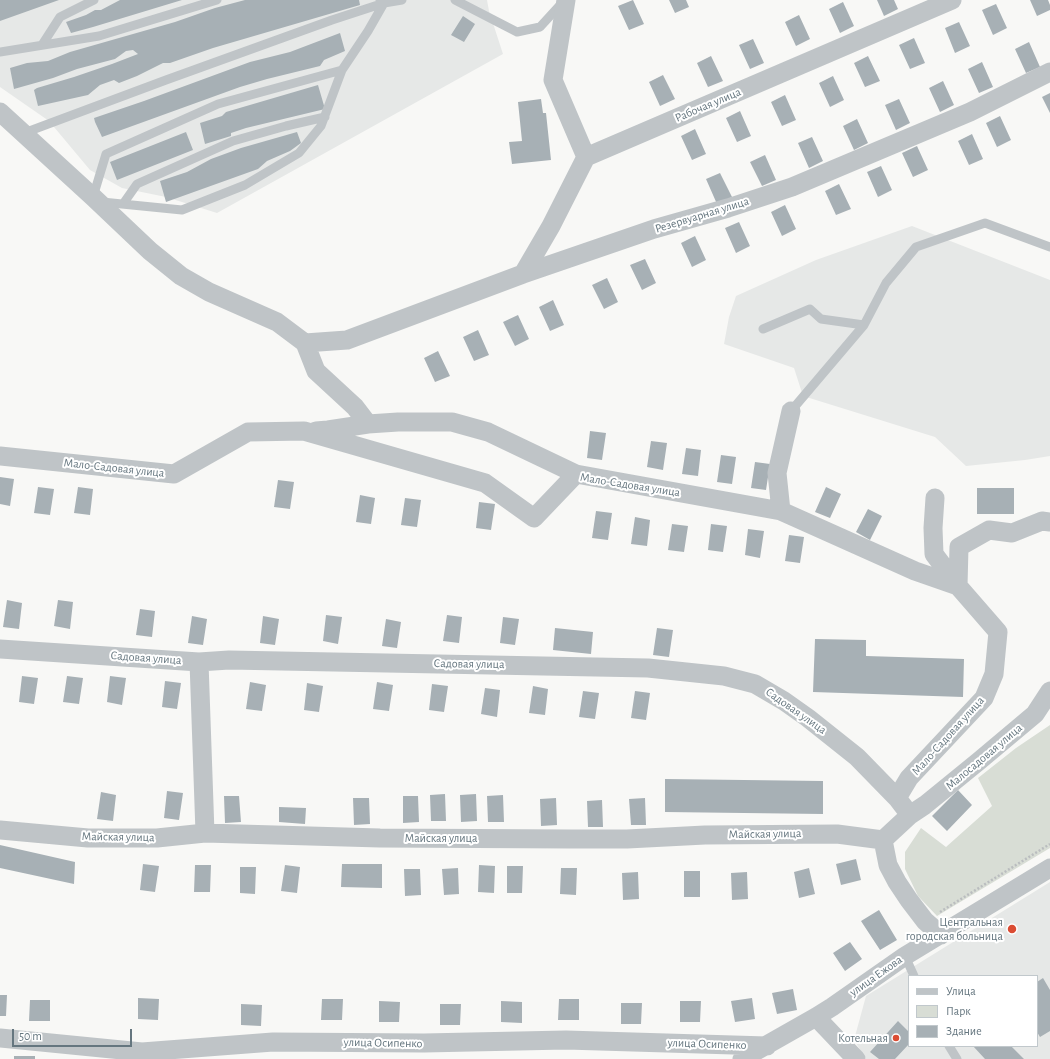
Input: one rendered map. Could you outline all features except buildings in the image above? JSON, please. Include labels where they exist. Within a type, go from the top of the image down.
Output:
[{"type":"street","points":[[523,274],[551,226],[586,157],[553,80],[565,0]]},
{"type":"street","name":"Рабочая улица","points":[[586,157],[952,0]]},
{"type":"street","name":"Резервуарная улица","points":[[305,343],[347,340],[523,274],[654,229],[728,208],[792,187],[970,112],[1050,72]]},
{"type":"street","points":[[0,112],[96,199],[150,251],[181,276],[209,292],[277,322],[305,343],[316,371],[355,407],[368,424]]},
{"type":"street","points":[[781,511],[777,473],[791,411]]},
{"type":"street","points":[[304,431],[328,430],[368,424],[398,422],[452,422],[488,432],[576,474]]},
{"type":"street","name":"Мало-Садовая улица","points":[[0,456],[174,474],[248,432],[304,431],[485,483],[534,518],[576,474],[781,511],[914,571],[958,586],[998,632],[994,674],[984,698],[909,778],[897,798]]},
{"type":"street","points":[[936,498],[933,528],[934,554],[958,586]]},
{"type":"street","points":[[958,586],[959,547],[989,530],[1012,533],[1042,521],[1050,522]]},
{"type":"street","name":"Садовая улица","points":[[0,649],[199,662],[237,660],[648,668],[724,676],[755,684],[784,700],[856,757],[897,798]]},
{"type":"street","points":[[199,662],[205,833]]},
{"type":"street","name":"Малосадовая улица","points":[[883,840],[910,815],[973,766],[1035,714],[1050,691]]},
{"type":"street","points":[[897,798],[910,815]]},
{"type":"street","name":"Майская улица","points":[[0,830],[88,838],[157,838],[205,833],[380,838],[571,839],[627,839],[705,835],[837,834],[883,840]]},
{"type":"street","points":[[883,840],[888,864],[909,900],[925,921],[941,935]]},
{"type":"street","name":"улица Ежова","points":[[742,1059],[816,1017],[905,956],[1050,868]]},
{"type":"street","points":[[816,1017],[856,1059]]},
{"type":"street","name":"улица Осипенко","points":[[0,1038],[142,1052],[273,1042],[424,1043],[566,1040],[767,1046]]},
{"type":"lane","points":[[42,45],[60,17],[94,0]]},
{"type":"lane","points":[[0,52],[99,36],[217,0]]},
{"type":"lane","points":[[24,133],[382,2],[402,0]]},
{"type":"lane","points":[[454,0],[517,32],[540,27],[565,0]]},
{"type":"lane","points":[[342,70],[218,104],[106,154],[96,199],[123,204],[182,210],[245,185],[299,153],[321,126],[342,70],[368,31],[382,2]]},
{"type":"lane","points":[[123,204],[137,184],[233,141],[325,117]]},
{"type":"lane","points":[[791,411],[864,325],[886,283],[916,247],[985,223],[1050,247]]},
{"type":"lane","points":[[763,329],[810,309],[821,319],[864,325]]},
{"type":"lane","points":[[905,956],[914,975]]},
{"type":"lane","points":[[950,1047],[958,1059]]},
{"type":"path","points":[[925,921],[1050,844]]},
{"type":"shaded area","points":[[0,0],[487,0],[489,11],[503,54],[217,213],[166,197],[122,188],[90,170],[49,121],[0,87]]},
{"type":"shaded area","points":[[912,226],[1050,280],[1050,456],[966,466],[935,437],[803,396],[794,368],[724,344],[729,317],[736,296],[816,260]]},
{"type":"shaded area","name":"Центральная городская больница","points":[[1050,882],[1050,1059],[866,1059],[854,1040],[866,996]]},
{"type":"green space","points":[[1050,725],[1050,848],[937,916],[918,896],[905,869],[905,852],[921,828],[946,847],[992,806],[978,778],[1016,748]]},
{"type":"place","name":"Центральная городская больница","points":[[1012,929]]},
{"type":"place","name":"Котельная","points":[[896,1038]]}]
